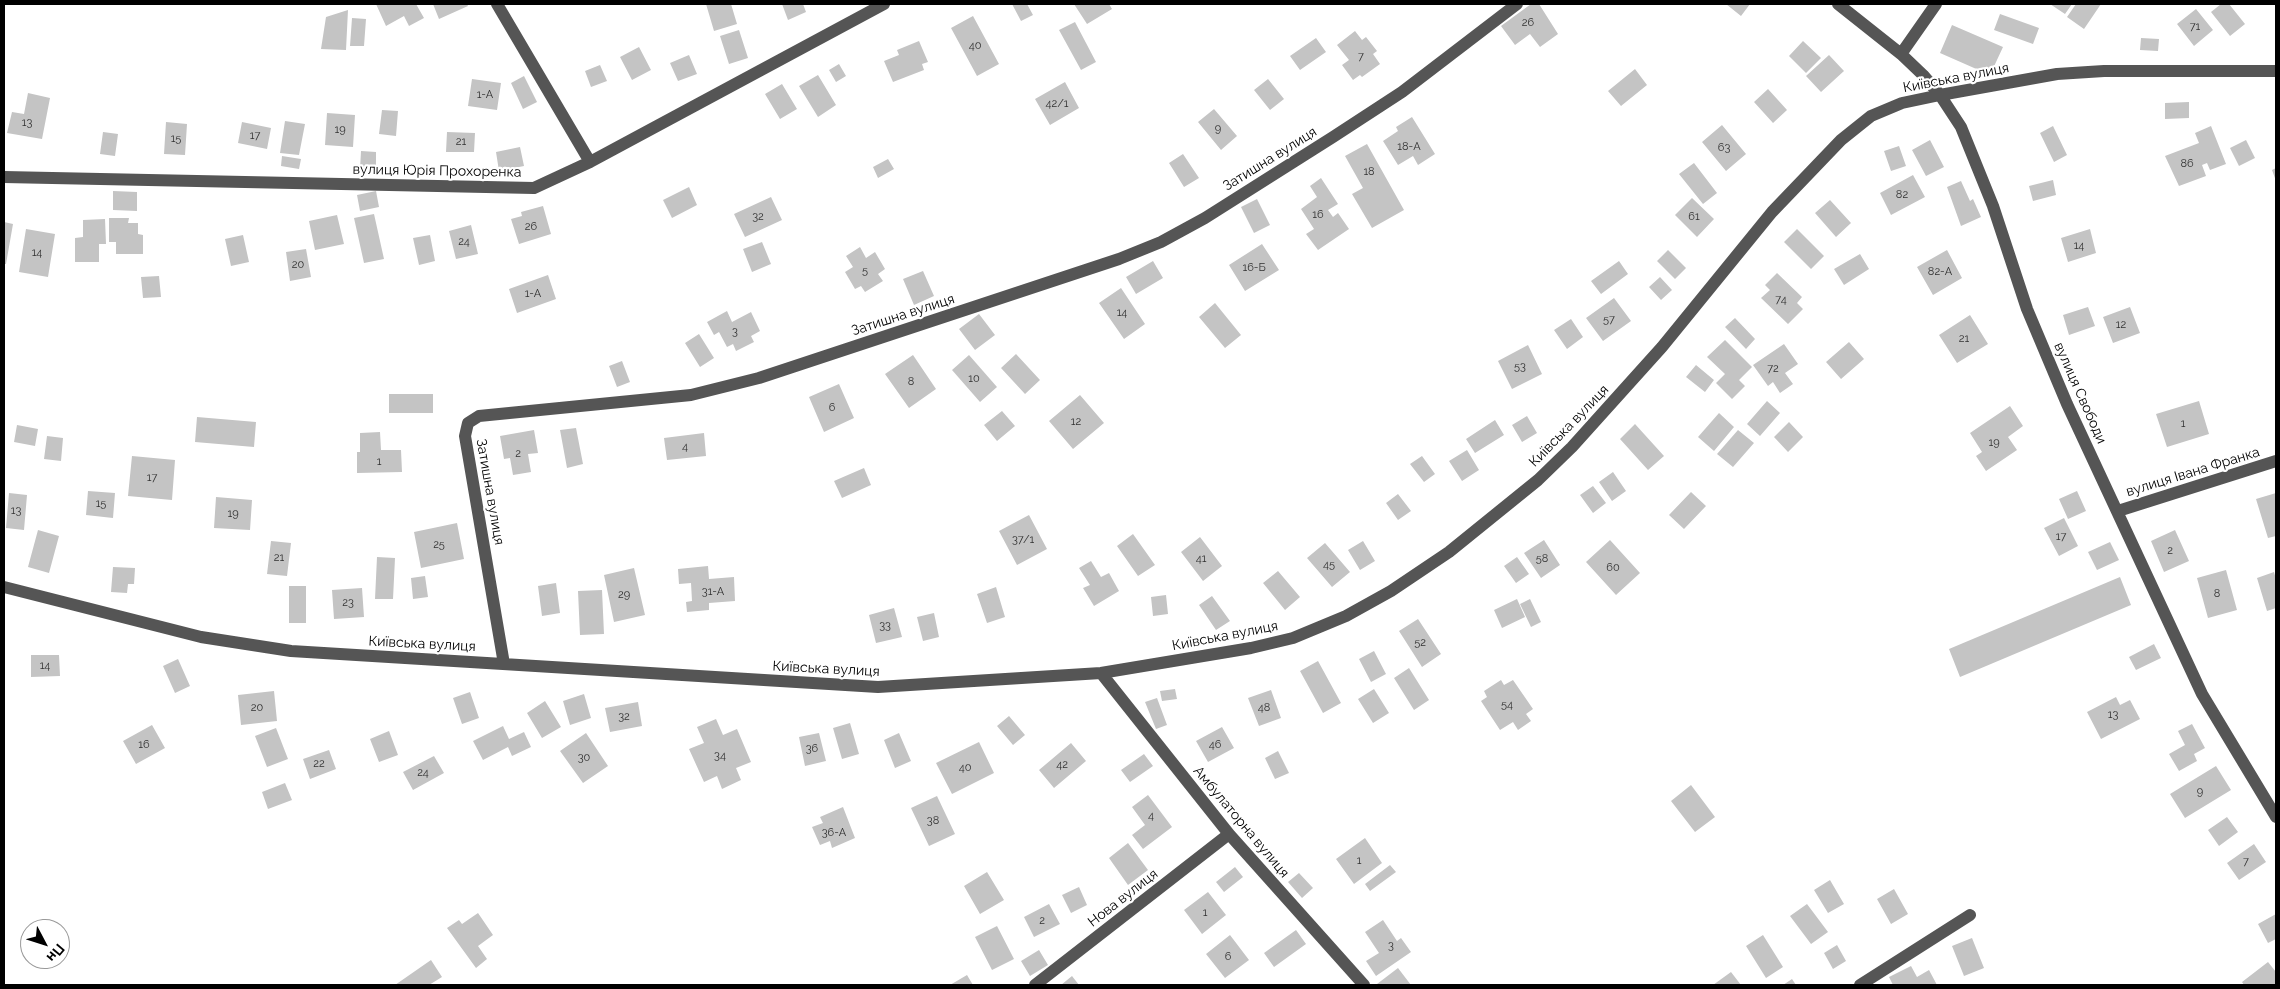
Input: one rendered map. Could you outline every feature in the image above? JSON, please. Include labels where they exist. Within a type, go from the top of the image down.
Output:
[{"type":"street","points":[[497,4],[590,162]]},
{"type":"street","name":"вулиця Юрія Прохоренка","points":[[4,177],[534,188],[590,162],[884,4]]},
{"type":"street","name":"Затишна вулиця","points":[[504,664],[465,436],[468,423],[479,416],[691,395],[759,378],[1119,259],[1161,242],[1205,218],[1333,137],[1402,92],[1517,4]]},
{"type":"street","name":"вулиця Свободи","points":[[1838,4],[1901,54],[1940,95],[1961,127],[1993,206],[2027,308],[2067,404],[2202,694],[2276,817]]},
{"type":"street","points":[[1901,54],[1936,4]]},
{"type":"street","name":"Київська вулиця","points":[[4,587],[201,637],[291,651],[878,687],[1101,673],[1252,648],[1293,638],[1346,616],[1391,591],[1449,552],[1538,480],[1572,447],[1662,347],[1772,212],[1841,140],[1872,116],[1902,103],[2057,74],[2104,71],[2276,71]]},
{"type":"street","name":"вулиця Івана Франка","points":[[2118,511],[2276,461]]},
{"type":"street","name":"Амбулаторна вулиця","points":[[1101,673],[1229,834],[1364,985]]},
{"type":"street","name":"Нова вулиця","points":[[1035,985],[1229,834]]},
{"type":"street","points":[[1860,985],[1970,915]]},
{"type":"building","points":[[376,4],[416,4],[424,18],[409,26],[404,16],[386,26]]},
{"type":"building","points":[[433,4],[467,4],[468,6],[439,19]]},
{"type":"building","points":[[706,4],[731,4],[737,24],[714,31]]},
{"type":"building","points":[[782,4],[803,4],[806,12],[788,20]]},
{"type":"building","points":[[1012,4],[1027,4],[1033,15],[1021,21]]},
{"type":"building","points":[[1074,4],[1109,4],[1112,9],[1087,24]]},
{"type":"building","points":[[1531,4],[1539,4],[1558,34],[1540,47],[1530,34],[1515,45],[1501,26]]},
{"type":"building","points":[[1726,4],[1750,4],[1741,16]]},
{"type":"building","points":[[2050,4],[2072,4],[2065,14]]},
{"type":"building","points":[[2076,4],[2101,4],[2084,29],[2067,17]]},
{"type":"building","points":[[2221,4],[2229,4],[2245,24],[2230,36],[2211,12]]},
{"type":"building","points":[[2196,9],[2213,30],[2194,46],[2177,24]]},
{"type":"building","points":[[348,10],[346,50],[321,49],[326,17]]},
{"type":"building","points":[[2000,14],[2039,28],[2033,44],[1994,30]]},
{"type":"building","points":[[973,16],[999,64],[977,76],[951,28]]},
{"type":"building","points":[[352,18],[366,19],[364,46],[350,46]]},
{"type":"building","points":[[1075,22],[1096,62],[1081,70],[1059,30]]},
{"type":"building","points":[[1952,25],[2003,47],[1990,75],[1940,53]]},
{"type":"building","points":[[739,30],[748,58],[729,64],[720,36]]},
{"type":"building","points":[[1355,31],[1362,40],[1366,37],[1377,51],[1373,54],[1380,64],[1362,77],[1360,75],[1353,80],[1342,65],[1349,60],[1337,45]]},
{"type":"building","points":[[1316,38],[1326,52],[1300,70],[1290,56]]},
{"type":"building","points":[[2141,38],[2159,39],[2158,51],[2140,50]]},
{"type":"building","points":[[919,41],[928,62],[922,64],[924,70],[893,82],[884,61],[899,55],[897,50]]},
{"type":"building","points":[[1803,41],[1821,58],[1806,73],[1789,56]]},
{"type":"building","points":[[639,47],[651,70],[632,80],[620,57]]},
{"type":"building","points":[[689,55],[697,74],[678,81],[670,63]]},
{"type":"building","points":[[1829,55],[1844,71],[1821,92],[1806,76]]},
{"type":"building","points":[[839,64],[846,76],[836,82],[829,70]]},
{"type":"building","points":[[600,65],[607,81],[591,87],[585,71]]},
{"type":"building","points":[[1635,69],[1647,85],[1621,106],[1608,91]]},
{"type":"building","points":[[818,75],[836,105],[818,117],[799,86]]},
{"type":"building","points":[[524,76],[537,102],[523,109],[511,83]]},
{"type":"building","points":[[472,79],[501,83],[497,110],[468,106]]},
{"type":"building","points":[[1268,79],[1284,99],[1270,110],[1254,90]]},
{"type":"building","points":[[1065,82],[1079,108],[1050,125],[1035,99]]},
{"type":"building","points":[[782,84],[797,109],[780,119],[765,94]]},
{"type":"building","points":[[1768,89],[1787,110],[1773,123],[1754,102]]},
{"type":"building","points":[[28,93],[50,98],[42,139],[7,133],[12,112],[24,114]]},
{"type":"building","points":[[2189,102],[2189,118],[2165,119],[2165,103]]},
{"type":"building","points":[[1214,109],[1237,136],[1221,150],[1198,122]]},
{"type":"building","points":[[382,110],[398,111],[396,136],[379,134]]},
{"type":"building","points":[[327,113],[355,115],[353,147],[325,145]]},
{"type":"building","points":[[1412,117],[1435,154],[1418,165],[1413,156],[1398,165],[1383,141],[1398,131],[1396,127]]},
{"type":"building","points":[[285,121],[305,124],[299,155],[280,153]]},
{"type":"building","points":[[166,122],[187,124],[185,155],[164,154]]},
{"type":"building","points":[[242,122],[271,128],[267,149],[238,143]]},
{"type":"building","points":[[1722,125],[1746,154],[1726,171],[1702,142]]},
{"type":"building","points":[[2053,126],[2067,155],[2054,162],[2040,133]]},
{"type":"building","points":[[2211,126],[2226,164],[2210,170],[2207,163],[2202,165],[2206,176],[2179,186],[2165,156],[2199,143],[2195,133]]},
{"type":"building","points":[[103,132],[118,134],[115,156],[100,154]]},
{"type":"building","points":[[447,132],[475,133],[474,152],[446,152]]},
{"type":"building","points":[[1930,140],[1944,167],[1926,176],[1912,150]]},
{"type":"building","points":[[2246,140],[2255,158],[2239,166],[2230,148]]},
{"type":"building","points":[[1367,144],[1404,210],[1372,228],[1352,194],[1363,188],[1345,156]]},
{"type":"building","points":[[1899,146],[1906,166],[1891,171],[1884,151]]},
{"type":"building","points":[[520,147],[524,166],[499,171],[496,152]]},
{"type":"building","points":[[361,151],[376,152],[376,169],[360,169]]},
{"type":"building","points":[[1183,154],[1199,178],[1184,187],[1169,163]]},
{"type":"building","points":[[282,156],[301,159],[299,169],[281,166]]},
{"type":"building","points":[[888,159],[894,169],[878,178],[873,167]]},
{"type":"building","points":[[1694,163],[1717,193],[1703,204],[1679,174]]},
{"type":"building","points":[[2276,168],[2276,181],[2272,170]]},
{"type":"building","points":[[1913,175],[1925,197],[1891,215],[1880,193]]},
{"type":"building","points":[[1321,178],[1338,204],[1328,210],[1333,217],[1338,213],[1349,229],[1318,250],[1306,234],[1314,229],[1301,209],[1317,197],[1310,186]]},
{"type":"building","points":[[2053,180],[2056,195],[2033,201],[2029,186]]},
{"type":"building","points":[[1961,181],[1970,201],[1973,199],[1981,217],[1961,226],[1947,187]]},
{"type":"building","points":[[689,187],[697,205],[672,218],[663,200]]},
{"type":"building","points":[[113,191],[137,192],[137,211],[113,210]]},
{"type":"building","points":[[376,191],[379,207],[360,211],[357,195]]},
{"type":"building","points":[[771,197],[782,220],[745,237],[734,214]]},
{"type":"building","points":[[1692,198],[1714,219],[1697,237],[1675,215]]},
{"type":"building","points":[[1257,199],[1270,225],[1254,233],[1241,207]]},
{"type":"building","points":[[1830,200],[1851,223],[1836,237],[1815,213]]},
{"type":"building","points":[[543,206],[551,234],[519,244],[511,219],[522,216],[521,212]]},
{"type":"building","points":[[374,214],[384,259],[364,263],[354,218]]},
{"type":"building","points":[[337,215],[344,244],[315,250],[309,221]]},
{"type":"building","points":[[109,218],[129,218],[128,223],[138,223],[138,234],[143,235],[143,254],[116,254],[116,242],[109,242]]},
{"type":"building","points":[[105,219],[106,244],[99,244],[99,262],[75,262],[75,238],[83,237],[83,220]]},
{"type":"building","points":[[4,222],[13,224],[6,264],[4,264]]},
{"type":"building","points":[[471,225],[478,254],[456,259],[449,231]]},
{"type":"building","points":[[26,229],[55,234],[48,277],[19,272]]},
{"type":"building","points":[[1797,229],[1824,256],[1811,269],[1784,242]]},
{"type":"building","points":[[2090,229],[2096,253],[2068,262],[2061,238]]},
{"type":"building","points":[[243,235],[249,262],[231,266],[225,239]]},
{"type":"building","points":[[430,235],[435,261],[419,265],[413,238]]},
{"type":"building","points":[[762,242],[771,264],[752,272],[743,249]]},
{"type":"building","points":[[1262,244],[1279,270],[1245,291],[1229,265]]},
{"type":"building","points":[[860,247],[866,258],[875,252],[885,269],[878,274],[883,281],[865,292],[861,286],[855,289],[845,272],[853,267],[846,256]]},
{"type":"building","points":[[306,249],[311,277],[290,281],[286,252]]},
{"type":"building","points":[[1668,250],[1686,268],[1675,279],[1657,261]]},
{"type":"building","points":[[1947,250],[1962,278],[1933,295],[1917,267]]},
{"type":"building","points":[[1860,254],[1869,269],[1844,285],[1834,269]]},
{"type":"building","points":[[1153,261],[1163,278],[1136,294],[1126,277]]},
{"type":"building","points":[[1619,261],[1628,274],[1601,294],[1591,281]]},
{"type":"building","points":[[923,271],[934,296],[914,305],[903,279]]},
{"type":"building","points":[[1777,273],[1802,297],[1797,303],[1803,309],[1788,324],[1761,298],[1770,290],[1765,285]]},
{"type":"building","points":[[548,275],[556,299],[517,313],[509,289]]},
{"type":"building","points":[[159,276],[161,297],[143,298],[141,277]]},
{"type":"building","points":[[1660,277],[1672,290],[1661,300],[1649,287]]},
{"type":"building","points":[[1121,288],[1145,324],[1124,339],[1099,303]]},
{"type":"building","points":[[1614,298],[1631,321],[1603,341],[1586,318]]},
{"type":"building","points":[[1215,303],[1241,335],[1225,348],[1199,317]]},
{"type":"building","points":[[2088,307],[2095,326],[2069,335],[2063,315]]},
{"type":"building","points":[[2130,307],[2140,333],[2113,343],[2103,317]]},
{"type":"building","points":[[727,311],[732,322],[751,312],[760,331],[751,336],[754,342],[736,351],[733,344],[727,347],[719,332],[714,335],[707,322]]},
{"type":"building","points":[[979,314],[995,335],[975,350],[959,329]]},
{"type":"building","points":[[1970,315],[1988,344],[1957,363],[1939,335]]},
{"type":"building","points":[[1735,318],[1755,339],[1746,349],[1725,327]]},
{"type":"building","points":[[1571,319],[1583,337],[1567,349],[1554,330]]},
{"type":"building","points":[[699,334],[714,358],[700,367],[685,343]]},
{"type":"building","points":[[1725,340],[1752,367],[1739,380],[1745,386],[1732,399],[1716,383],[1725,374],[1707,357]]},
{"type":"building","points":[[1849,342],[1864,359],[1841,379],[1826,362]]},
{"type":"building","points":[[1784,344],[1798,364],[1785,373],[1793,384],[1780,393],[1773,382],[1768,386],[1753,365]]},
{"type":"building","points":[[1528,345],[1542,374],[1512,389],[1498,361]]},
{"type":"building","points":[[1016,354],[1040,380],[1025,394],[1001,368]]},
{"type":"building","points":[[913,355],[936,389],[909,408],[885,374]]},
{"type":"building","points":[[969,355],[997,387],[980,402],[952,370]]},
{"type":"building","points":[[622,361],[630,382],[617,387],[609,366]]},
{"type":"building","points":[[1696,365],[1714,380],[1705,392],[1686,377]]},
{"type":"building","points":[[839,384],[854,418],[824,432],[809,397]]},
{"type":"building","points":[[389,394],[433,394],[433,413],[389,413]]},
{"type":"building","points":[[1080,395],[1104,423],[1073,449],[1049,421]]},
{"type":"building","points":[[1767,401],[1780,413],[1760,436],[1747,424]]},
{"type":"building","points":[[2199,401],[2209,434],[2167,447],[2156,414]]},
{"type":"building","points":[[2010,406],[2023,426],[2008,437],[2017,450],[1986,471],[1976,456],[1982,452],[1970,433]]},
{"type":"building","points":[[1002,411],[1015,426],[997,441],[984,425]]},
{"type":"building","points":[[1719,413],[1734,427],[1714,451],[1698,437]]},
{"type":"building","points":[[1527,416],[1537,433],[1522,442],[1512,425]]},
{"type":"building","points":[[197,417],[256,422],[254,447],[195,442]]},
{"type":"building","points":[[1495,420],[1504,435],[1475,453],[1466,439]]},
{"type":"building","points":[[1789,422],[1803,437],[1788,452],[1774,437]]},
{"type":"building","points":[[1635,424],[1664,456],[1648,470],[1620,439]]},
{"type":"building","points":[[17,425],[38,429],[35,446],[14,442]]},
{"type":"building","points":[[576,428],[583,464],[567,468],[560,430]]},
{"type":"building","points":[[534,430],[538,453],[528,454],[531,472],[513,475],[510,458],[504,459],[500,436]]},
{"type":"building","points":[[1738,430],[1754,443],[1733,467],[1717,454]]},
{"type":"building","points":[[380,432],[381,450],[401,450],[402,472],[357,473],[357,452],[360,452],[360,433]]},
{"type":"building","points":[[704,433],[706,456],[667,460],[664,438]]},
{"type":"building","points":[[47,436],[63,438],[61,461],[44,459]]},
{"type":"building","points":[[1467,450],[1479,470],[1462,481],[1449,461]]},
{"type":"building","points":[[132,456],[175,460],[172,500],[128,496]]},
{"type":"building","points":[[1422,456],[1435,474],[1424,482],[1410,464]]},
{"type":"building","points":[[864,468],[871,485],[842,498],[834,481]]},
{"type":"building","points":[[1613,472],[1626,491],[1612,501],[1599,482]]},
{"type":"building","points":[[1593,486],[1606,503],[1593,513],[1580,495]]},
{"type":"building","points":[[88,491],[115,493],[113,518],[86,515]]},
{"type":"building","points":[[2077,491],[2086,511],[2068,519],[2059,499]]},
{"type":"building","points":[[1691,492],[1706,506],[1684,529],[1669,515]]},
{"type":"building","points":[[9,493],[27,495],[24,530],[6,528]]},
{"type":"building","points":[[2276,493],[2276,536],[2268,538],[2256,499]]},
{"type":"building","points":[[1398,494],[1411,511],[1398,520],[1386,503]]},
{"type":"building","points":[[216,497],[252,500],[250,530],[214,528]]},
{"type":"building","points":[[1029,515],[1047,549],[1017,565],[999,531]]},
{"type":"building","points":[[2064,518],[2078,546],[2059,556],[2044,528]]},
{"type":"building","points":[[457,523],[464,559],[421,568],[414,532]]},
{"type":"building","points":[[38,530],[59,536],[49,573],[28,567]]},
{"type":"building","points":[[2175,530],[2189,561],[2164,572],[2151,541]]},
{"type":"building","points":[[1133,534],[1155,565],[1138,576],[1117,546]]},
{"type":"building","points":[[1200,537],[1222,566],[1203,581],[1181,552]]},
{"type":"building","points":[[1544,540],[1560,565],[1541,578],[1524,553]]},
{"type":"building","points":[[1610,540],[1640,573],[1616,595],[1586,562]]},
{"type":"building","points":[[271,541],[291,543],[287,576],[267,574]]},
{"type":"building","points":[[1363,541],[1375,561],[1360,570],[1348,550]]},
{"type":"building","points":[[2110,542],[2119,560],[2097,570],[2088,552]]},
{"type":"building","points":[[1325,543],[1350,572],[1332,587],[1307,558]]},
{"type":"building","points":[[377,557],[395,558],[393,599],[375,599]]},
{"type":"building","points":[[1517,557],[1529,574],[1516,583],[1504,566]]},
{"type":"building","points":[[1091,561],[1101,577],[1109,573],[1119,591],[1094,606],[1083,588],[1090,585],[1079,568]]},
{"type":"building","points":[[708,566],[709,579],[734,577],[735,601],[709,603],[709,610],[687,612],[686,602],[692,601],[691,583],[679,584],[678,569]]},
{"type":"building","points":[[113,567],[135,568],[134,584],[128,584],[127,593],[111,592]]},
{"type":"building","points":[[634,568],[645,615],[614,622],[604,575]]},
{"type":"building","points":[[2226,570],[2237,610],[2208,618],[2197,578]]},
{"type":"building","points":[[1278,571],[1300,597],[1285,610],[1263,583]]},
{"type":"building","points":[[2274,572],[2276,579],[2276,608],[2267,611],[2257,578]]},
{"type":"building","points":[[425,576],[428,597],[413,599],[411,578]]},
{"type":"building","points":[[2120,577],[2131,605],[1960,677],[1949,649]]},
{"type":"building","points":[[556,583],[560,613],[542,616],[538,586]]},
{"type":"building","points":[[289,586],[306,586],[306,623],[289,623]]},
{"type":"building","points":[[996,587],[1005,617],[987,623],[977,594]]},
{"type":"building","points":[[362,588],[364,617],[334,619],[332,590]]},
{"type":"building","points":[[602,590],[604,634],[580,635],[578,591]]},
{"type":"building","points":[[1166,595],[1168,614],[1153,616],[1151,597]]},
{"type":"building","points":[[1212,596],[1230,621],[1216,630],[1199,605]]},
{"type":"building","points":[[1517,599],[1525,617],[1502,628],[1494,610]]},
{"type":"building","points":[[1530,599],[1541,622],[1531,627],[1520,604]]},
{"type":"building","points":[[894,608],[902,637],[876,643],[869,615]]},
{"type":"building","points":[[934,613],[939,637],[923,641],[917,617]]},
{"type":"building","points":[[1418,619],[1441,654],[1422,667],[1399,631]]},
{"type":"building","points":[[2154,644],[2161,658],[2136,670],[2129,657]]},
{"type":"building","points":[[1374,651],[1386,674],[1371,682],[1359,659]]},
{"type":"building","points":[[31,655],[59,655],[60,676],[31,677]]},
{"type":"building","points":[[178,659],[190,686],[175,693],[163,666]]},
{"type":"building","points":[[1318,661],[1341,703],[1323,713],[1300,671]]},
{"type":"building","points":[[1409,668],[1429,700],[1414,710],[1394,678]]},
{"type":"building","points":[[1501,680],[1504,685],[1513,680],[1533,709],[1526,714],[1531,721],[1518,730],[1513,722],[1500,730],[1481,701],[1487,697],[1484,691]]},
{"type":"building","points":[[1175,689],[1177,699],[1162,701],[1160,691]]},
{"type":"building","points":[[1374,689],[1389,713],[1373,723],[1358,699]]},
{"type":"building","points":[[1271,690],[1281,718],[1259,726],[1248,698]]},
{"type":"building","points":[[274,691],[277,721],[241,725],[238,695]]},
{"type":"building","points":[[470,692],[479,718],[462,724],[453,698]]},
{"type":"building","points":[[584,694],[591,718],[570,725],[563,701]]},
{"type":"building","points":[[2116,697],[2120,705],[2130,700],[2140,719],[2101,739],[2087,712]]},
{"type":"building","points":[[1157,698],[1167,725],[1156,729],[1145,702]]},
{"type":"building","points":[[545,701],[561,727],[542,738],[527,713]]},
{"type":"building","points":[[638,702],[642,726],[610,732],[605,708]]},
{"type":"building","points":[[1009,716],[1025,735],[1013,745],[997,726]]},
{"type":"building","points":[[716,719],[723,735],[737,729],[751,762],[736,768],[741,780],[722,789],[717,776],[704,782],[689,749],[704,743],[697,727]]},
{"type":"building","points":[[850,723],[859,754],[842,759],[833,728]]},
{"type":"building","points":[[2192,724],[2205,748],[2194,754],[2197,761],[2179,771],[2169,754],[2185,745],[2178,731]]},
{"type":"building","points":[[152,725],[165,748],[136,764],[123,741]]},
{"type":"building","points":[[503,726],[509,739],[524,732],[531,747],[512,756],[508,747],[483,760],[473,741]]},
{"type":"building","points":[[1222,727],[1234,748],[1208,762],[1196,741]]},
{"type":"building","points":[[276,728],[288,759],[267,767],[255,736]]},
{"type":"building","points":[[389,731],[398,755],[379,762],[370,739]]},
{"type":"building","points":[[586,733],[608,766],[583,783],[560,751]]},
{"type":"building","points":[[819,733],[826,761],[805,766],[799,737]]},
{"type":"building","points":[[899,733],[911,761],[895,768],[884,740]]},
{"type":"building","points":[[979,742],[994,773],[952,794],[936,763]]},
{"type":"building","points":[[1071,743],[1086,761],[1054,788],[1039,770]]},
{"type":"building","points":[[329,750],[336,769],[310,779],[303,759]]},
{"type":"building","points":[[1278,751],[1289,773],[1275,779],[1265,758]]},
{"type":"building","points":[[1144,754],[1153,766],[1130,782],[1121,770]]},
{"type":"building","points":[[434,756],[444,773],[413,790],[403,772]]},
{"type":"building","points":[[2216,766],[2231,790],[2185,818],[2170,794]]},
{"type":"building","points":[[285,783],[292,800],[268,809],[262,792]]},
{"type":"building","points":[[1691,785],[1715,817],[1695,832],[1671,801]]},
{"type":"building","points":[[1148,795],[1172,827],[1143,849],[1132,835],[1145,825],[1132,807]]},
{"type":"building","points":[[937,796],[955,834],[929,846],[911,808]]},
{"type":"building","points":[[843,807],[855,838],[832,848],[830,841],[820,845],[812,827],[823,823],[820,817]]},
{"type":"building","points":[[2227,817],[2238,832],[2219,846],[2208,830]]},
{"type":"building","points":[[1365,838],[1382,863],[1354,884],[1336,859]]},
{"type":"building","points":[[1128,843],[1148,870],[1128,885],[1109,858]]},
{"type":"building","points":[[2254,844],[2266,862],[2239,880],[2227,863]]},
{"type":"building","points":[[1390,865],[1396,872],[1370,891],[1365,884]]},
{"type":"building","points":[[1235,867],[1243,877],[1224,892],[1216,882]]},
{"type":"building","points":[[987,872],[1004,900],[980,914],[964,886]]},
{"type":"building","points":[[1299,873],[1313,888],[1302,898],[1288,882]]},
{"type":"building","points":[[1830,880],[1844,904],[1828,913],[1814,890]]},
{"type":"building","points":[[1079,887],[1087,905],[1071,913],[1062,895]]},
{"type":"building","points":[[1894,889],[1908,914],[1891,924],[1877,899]]},
{"type":"building","points":[[1208,892],[1226,915],[1202,934],[1184,910]]},
{"type":"building","points":[[1049,904],[1060,924],[1034,937],[1024,917]]},
{"type":"building","points":[[1807,904],[1828,932],[1811,944],[1790,916]]},
{"type":"building","points":[[478,913],[493,935],[478,946],[487,959],[476,968],[447,928],[459,920],[462,924]]},
{"type":"building","points":[[2276,914],[2276,939],[2268,943],[2258,924]]},
{"type":"building","points":[[1383,920],[1397,941],[1401,938],[1411,952],[1376,976],[1366,961],[1379,953],[1365,932]]},
{"type":"building","points":[[997,926],[1014,959],[992,970],[975,937]]},
{"type":"building","points":[[1296,930],[1306,944],[1274,967],[1264,953]]},
{"type":"building","points":[[1230,935],[1249,960],[1225,978],[1206,954]]},
{"type":"building","points":[[1763,935],[1783,967],[1766,978],[1746,946]]},
{"type":"building","points":[[1972,938],[1984,968],[1964,976],[1952,946]]},
{"type":"building","points":[[1837,945],[1846,961],[1833,969],[1824,953]]},
{"type":"building","points":[[1039,950],[1048,965],[1030,976],[1021,961]]},
{"type":"building","points":[[431,960],[442,977],[429,985],[395,985]]},
{"type":"building","points":[[2268,962],[2276,972],[2276,985],[2244,985],[2242,982]]},
{"type":"building","points":[[1911,966],[1917,977],[1929,970],[1937,985],[1893,985],[1889,977]]},
{"type":"building","points":[[1398,968],[1411,985],[1377,984]]},
{"type":"building","points":[[1731,972],[1741,985],[1713,985]]},
{"type":"building","points":[[967,975],[973,985],[950,985]]},
{"type":"building","points":[[1072,976],[1079,985],[1061,985]]},
{"type":"building","points":[[1792,979],[1796,985],[1783,985]]}]
